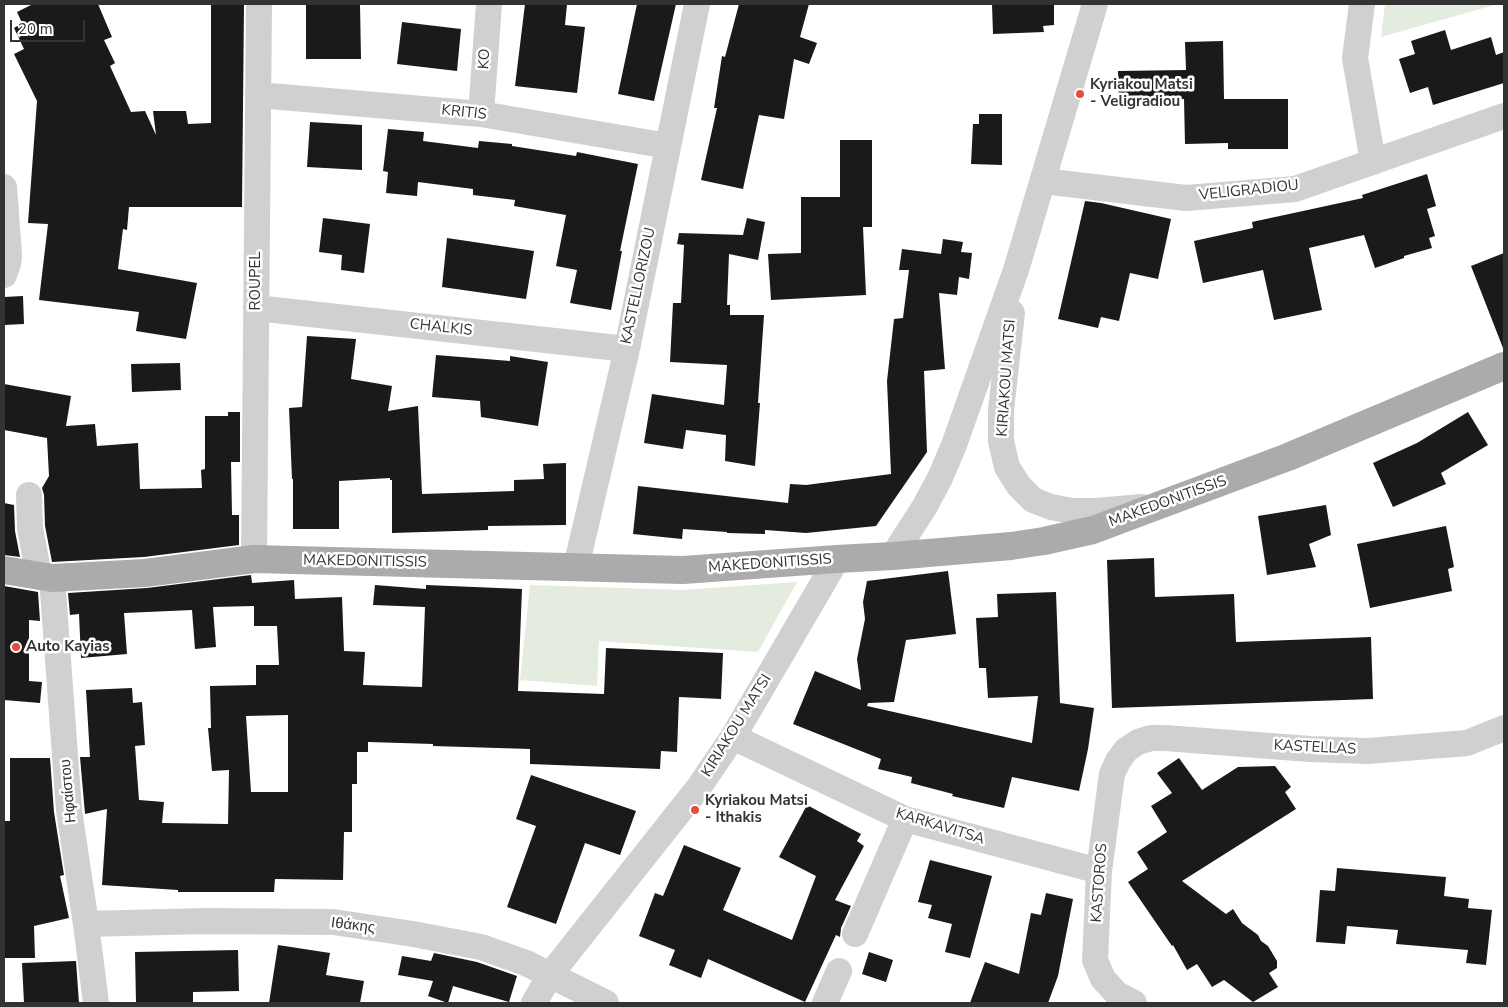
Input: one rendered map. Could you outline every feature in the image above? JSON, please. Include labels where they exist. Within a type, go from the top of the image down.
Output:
[{"type":"main road","name":"MAKEDONITISSIS","points":[[4,570],[46,577],[144,573],[254,559],[684,570],[1011,546],[1093,530],[1288,458],[1504,366]]},
{"type":"street","name":"ROUPEL","points":[[254,559],[259,4]]},
{"type":"street","name":"KO","points":[[481,114],[488,4]]},
{"type":"street","name":"KASTELLORIZOU","points":[[576,567],[627,349],[697,4]]},
{"type":"street","name":"KIRIAKOU MATSI","points":[[893,556],[925,506],[940,478],[954,445],[1016,270],[1095,4]]},
{"type":"street","points":[[1362,4],[1355,58],[1373,162]]},
{"type":"street","name":"KRITIS","points":[[258,95],[481,114],[668,146]]},
{"type":"street","name":"VELIGRADIOU","points":[[1043,181],[1186,198],[1295,189],[1504,116]]},
{"type":"street","points":[[4,187],[9,255],[4,275]]},
{"type":"street","name":"KIRIAKOU MATSI","points":[[1016,270],[1001,410],[1001,441],[1007,467],[1019,486],[1033,500],[1051,507],[1072,511],[1096,511],[1158,506]]},
{"type":"street","name":"CHALKIS","points":[[256,308],[627,349]]},
{"type":"street","name":"Ηφαίστου","points":[[29,495],[30,528],[46,577],[70,810],[96,1003]]},
{"type":"street","name":"KIRIAKOU MATSI","points":[[534,1003],[550,975],[699,788],[733,737],[837,559]]},
{"type":"street","name":"KASTELLAS","points":[[1126,750],[1138,742],[1151,738],[1165,738],[1310,749],[1368,751],[1467,743],[1504,728]]},
{"type":"street","name":"KARKAVITSA","points":[[733,737],[905,819],[1099,872]]},
{"type":"street","name":"KASTOROS","points":[[1126,750],[1112,774],[1099,872],[1095,960],[1107,984],[1117,994],[1134,1003]]},
{"type":"street","points":[[855,934],[905,819]]},
{"type":"street","name":"Ιθάκης","points":[[86,924],[204,921],[333,922],[413,934],[481,947],[526,963],[606,1003]]},
{"type":"street","points":[[825,1003],[839,971]]},
{"type":"shaded area","points":[[1385,4],[1498,4],[1381,37]]},
{"type":"shaded area","points":[[797,582],[758,652],[599,641],[597,686],[520,680],[530,585],[682,590]]},
{"type":"building","points":[[33,4],[98,4],[112,37],[104,40],[115,63],[110,66],[131,112],[145,111],[156,135],[153,111],[186,111],[188,124],[211,123],[211,4],[244,4],[242,207],[129,207],[127,230],[123,229],[118,269],[197,283],[186,339],[136,331],[139,312],[39,300],[48,224],[28,223],[37,101],[14,54],[24,49],[14,28],[22,23],[17,12]]},
{"type":"building","points":[[306,4],[360,4],[361,59],[306,59]]},
{"type":"building","points":[[525,4],[567,4],[565,25],[585,27],[577,93],[515,86]]},
{"type":"building","points":[[637,4],[676,4],[654,101],[618,94]]},
{"type":"building","points":[[739,4],[809,4],[800,37],[817,43],[809,64],[794,59],[784,119],[759,115],[743,189],[701,180],[717,108],[714,108],[722,56],[725,57]]},
{"type":"building","points":[[992,4],[1054,4],[1054,25],[1043,26],[1044,32],[993,34]]},
{"type":"building","points":[[402,22],[461,29],[457,71],[397,64]]},
{"type":"building","points":[[1445,30],[1451,50],[1491,37],[1496,55],[1504,52],[1504,83],[1433,105],[1428,87],[1410,93],[1399,59],[1415,54],[1411,41]]},
{"type":"building","points":[[1223,41],[1224,99],[1288,99],[1288,149],[1228,149],[1228,143],[1185,144],[1184,99],[1119,101],[1118,71],[1186,70],[1185,42]]},
{"type":"building","points":[[979,114],[1002,114],[1002,165],[971,164],[973,124],[979,124]]},
{"type":"building","points":[[310,122],[362,125],[362,170],[307,167]]},
{"type":"building","points":[[388,129],[424,132],[423,141],[478,148],[479,141],[512,144],[512,146],[576,156],[577,152],[638,164],[620,251],[622,251],[611,310],[570,303],[577,270],[556,266],[566,215],[514,206],[515,200],[473,195],[473,189],[418,182],[417,196],[386,193],[388,172],[383,171]]},
{"type":"building","points":[[840,140],[872,140],[872,227],[863,227],[866,295],[771,300],[768,254],[801,253],[801,197],[840,197]]},
{"type":"building","points":[[1427,174],[1436,206],[1427,209],[1435,236],[1429,238],[1432,248],[1404,256],[1404,258],[1375,268],[1364,235],[1309,248],[1322,310],[1274,320],[1263,270],[1203,283],[1194,241],[1253,228],[1252,222],[1363,198],[1362,195]]},
{"type":"building","points":[[1085,201],[1171,219],[1158,279],[1130,273],[1119,321],[1101,317],[1098,328],[1058,319]]},
{"type":"building","points":[[323,218],[370,224],[364,273],[341,270],[342,255],[319,252]]},
{"type":"building","points":[[747,218],[765,222],[758,260],[729,254],[727,305],[730,305],[730,315],[764,315],[755,466],[725,461],[726,435],[686,430],[683,449],[644,443],[652,394],[724,405],[727,365],[670,362],[673,303],[681,303],[684,245],[677,244],[679,233],[743,235]]},
{"type":"building","points":[[447,238],[534,251],[526,299],[442,287]]},
{"type":"building","points":[[943,239],[963,242],[961,252],[972,253],[969,279],[959,277],[957,295],[939,293],[945,369],[924,371],[927,452],[876,526],[806,533],[765,530],[765,534],[683,529],[682,539],[633,534],[638,486],[788,503],[790,484],[806,485],[891,474],[887,381],[894,319],[903,318],[909,270],[899,270],[902,249],[941,254]]},
{"type":"building","points":[[1504,253],[1504,348],[1503,348],[1471,266]]},
{"type":"building","points":[[23,296],[24,324],[4,325],[4,297]]},
{"type":"building","points":[[307,336],[356,339],[351,379],[392,386],[388,411],[418,406],[422,494],[514,491],[514,480],[544,479],[543,464],[566,463],[566,525],[488,526],[488,530],[392,533],[392,480],[390,478],[339,481],[339,529],[293,529],[293,479],[289,408],[302,407]]},
{"type":"building","points":[[436,355],[510,361],[510,356],[548,362],[538,426],[481,417],[480,401],[432,397]]},
{"type":"building","points":[[180,363],[181,390],[132,392],[131,364]]},
{"type":"building","points":[[4,384],[71,396],[66,426],[95,424],[97,446],[138,443],[140,489],[202,488],[201,470],[205,469],[205,416],[228,416],[228,412],[240,412],[240,462],[231,462],[232,515],[239,515],[239,545],[144,557],[52,562],[45,526],[42,488],[49,476],[47,438],[4,430]]},
{"type":"building","points":[[1468,412],[1488,445],[1441,473],[1446,484],[1393,507],[1373,463],[1417,443]]},
{"type":"building","points":[[4,503],[14,505],[15,531],[20,557],[4,555]]},
{"type":"building","points":[[1326,505],[1331,535],[1309,544],[1316,567],[1267,575],[1258,516]]},
{"type":"building","points":[[1446,526],[1454,567],[1448,569],[1452,591],[1370,608],[1357,544]]},
{"type":"building","points":[[1154,558],[1155,597],[1234,594],[1236,642],[1371,637],[1373,699],[1112,708],[1107,560]]},
{"type":"building","points":[[948,571],[956,634],[906,640],[894,702],[868,703],[867,706],[1032,743],[1038,696],[988,698],[986,668],[979,668],[976,618],[998,617],[997,594],[1056,592],[1060,703],[1094,708],[1079,791],[1012,777],[1004,808],[952,796],[953,794],[911,783],[912,777],[878,769],[881,759],[793,724],[815,671],[861,690],[857,659],[865,619],[863,602],[867,581]]},
{"type":"building","points":[[251,575],[252,583],[294,580],[295,599],[342,597],[344,651],[365,652],[363,685],[422,687],[425,607],[373,605],[375,585],[426,589],[426,585],[522,589],[518,691],[604,694],[606,648],[723,653],[721,699],[679,697],[677,752],[661,751],[660,769],[530,764],[530,749],[368,742],[368,752],[357,752],[357,784],[352,784],[352,832],[344,832],[343,880],[275,879],[274,892],[178,892],[178,890],[102,885],[107,809],[85,814],[80,757],[90,757],[86,690],[132,688],[133,703],[142,702],[145,745],[135,746],[139,800],[164,802],[162,823],[228,824],[229,770],[212,771],[208,728],[211,728],[210,686],[256,685],[256,665],[279,665],[277,626],[254,626],[254,606],[213,607],[216,647],[195,649],[192,610],[124,613],[127,654],[81,658],[79,614],[70,615],[68,593],[147,588]],"holes":[[[288,715],[288,792],[251,792],[246,716]]]},
{"type":"building","points":[[4,586],[38,592],[40,621],[29,620],[29,681],[42,682],[40,703],[4,700]]},
{"type":"building","points":[[10,758],[50,758],[54,812],[64,875],[60,876],[69,918],[34,926],[35,958],[4,958],[4,821],[10,821]]},
{"type":"building","points":[[1179,758],[1202,790],[1238,767],[1275,766],[1291,787],[1285,792],[1296,809],[1182,881],[1226,914],[1233,909],[1242,923],[1258,935],[1261,941],[1268,946],[1277,961],[1277,968],[1269,973],[1278,987],[1253,1002],[1224,980],[1212,987],[1197,964],[1187,970],[1173,945],[1128,882],[1148,869],[1137,852],[1167,832],[1151,806],[1172,793],[1157,773]]},
{"type":"building","points":[[531,775],[636,811],[620,855],[585,843],[556,924],[507,907],[536,826],[516,819]]},
{"type":"building","points":[[807,805],[861,834],[857,841],[864,846],[835,900],[851,906],[841,928],[840,937],[836,935],[805,1002],[708,959],[701,978],[669,965],[675,950],[639,936],[655,893],[663,896],[684,845],[741,868],[723,910],[792,940],[816,876],[779,857]]},
{"type":"building","points":[[930,860],[992,876],[970,958],[945,952],[952,924],[928,918],[932,905],[918,902]]},
{"type":"building","points":[[1337,868],[1446,877],[1444,896],[1469,899],[1468,908],[1492,910],[1486,965],[1466,963],[1468,950],[1396,944],[1398,930],[1347,926],[1345,944],[1316,942],[1320,890],[1335,891]]},
{"type":"building","points":[[1046,893],[1073,899],[1058,976],[1048,1003],[970,1003],[985,962],[1019,974],[1031,913],[1041,915]]},
{"type":"building","points":[[278,945],[330,953],[326,975],[364,981],[360,1003],[269,1003]]},
{"type":"building","points":[[238,950],[239,991],[193,992],[193,1003],[136,1003],[135,952]]},
{"type":"building","points":[[869,952],[893,960],[886,982],[862,974]]},
{"type":"building","points":[[434,953],[477,962],[517,976],[509,1002],[453,986],[448,1003],[428,996],[433,981],[398,975],[402,956],[431,961]]},
{"type":"building","points":[[76,961],[79,1003],[24,1003],[22,963]]},
{"type":"place","name":"Kyriakou Matsi - Veligradiou","points":[[1080,94]]},
{"type":"place","name":"Auto Kayias","points":[[16,647]]},
{"type":"place","name":"Kyriakou Matsi - Ithakis","points":[[695,810]]}]
